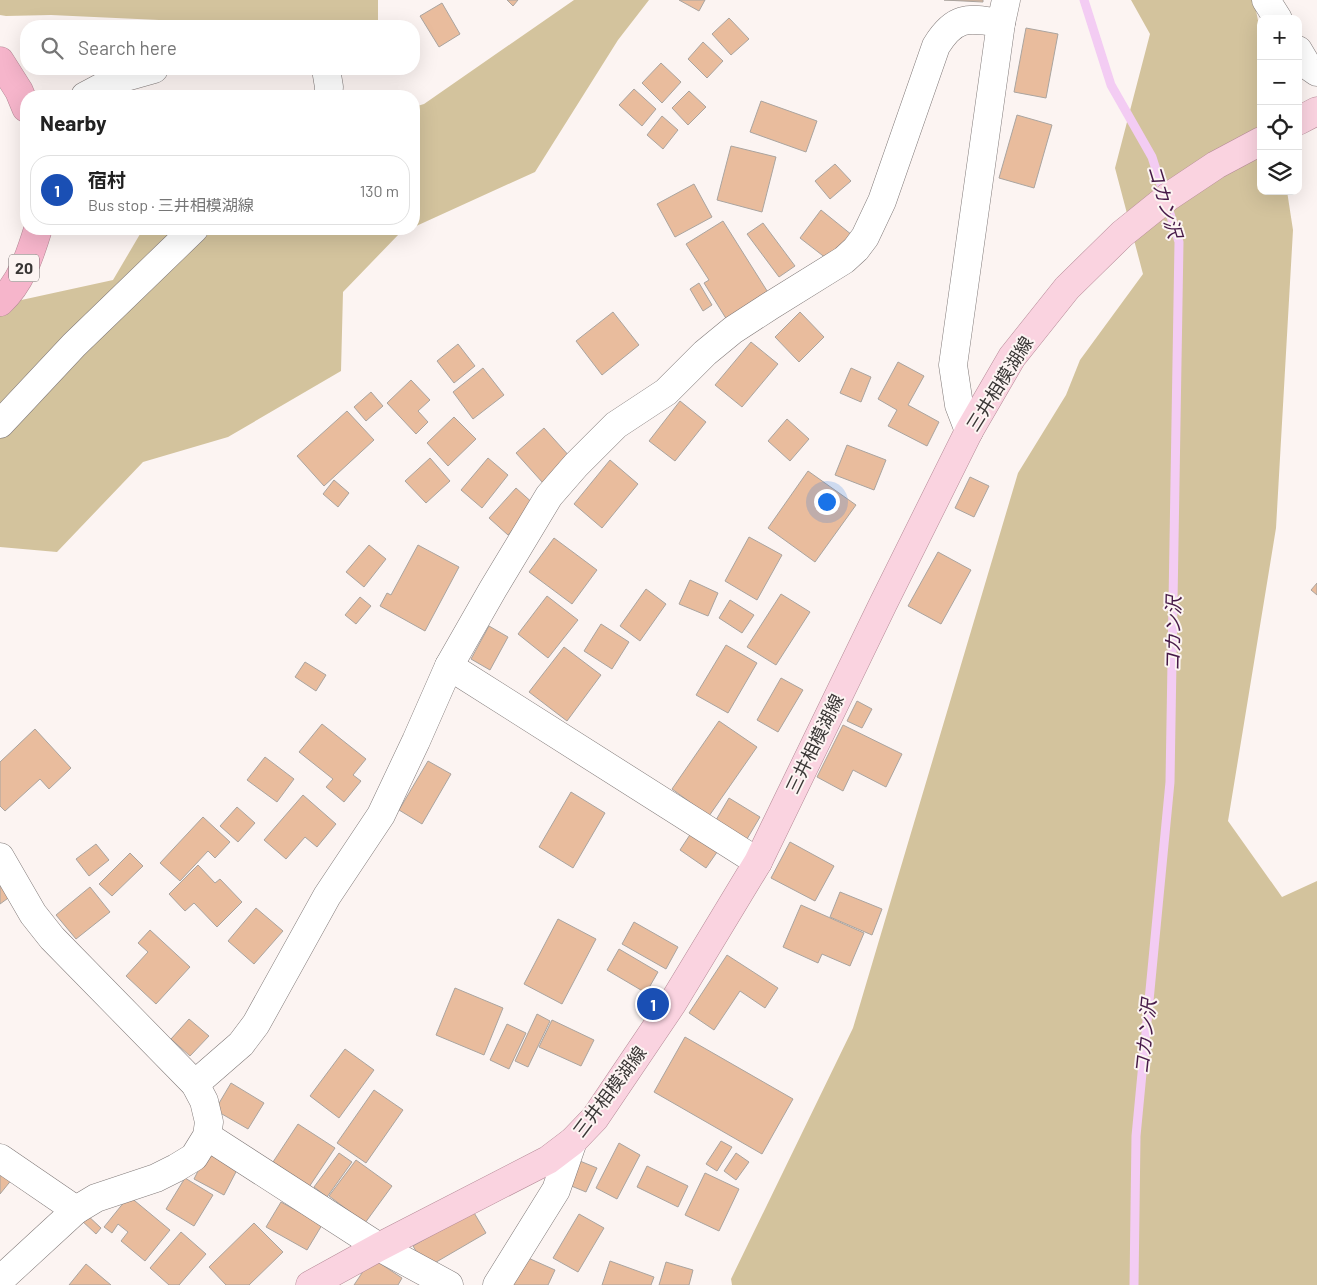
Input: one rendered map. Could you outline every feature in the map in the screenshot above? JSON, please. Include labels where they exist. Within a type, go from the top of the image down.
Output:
[{"type":"highway","points":[[0,61],[20,93]]},
{"type":"highway","name":"20","points":[[0,302],[9,293],[28,260],[36,235]]},
{"type":"main road","points":[[1302,119],[1317,111]]},
{"type":"main road","name":"三井相模湖線","points":[[310,1285],[379,1247],[548,1160],[573,1141],[595,1118],[633,1064],[710,943],[758,862],[969,431],[1012,357],[1067,288],[1116,240],[1168,197],[1216,165],[1257,143]]},
{"type":"street","points":[[1266,0],[1275,15]]},
{"type":"street","points":[[195,1084],[240,1044],[256,1024],[327,896],[381,815],[449,666],[549,496],[576,465],[616,425],[666,392],[705,353],[733,330],[811,279],[844,260],[860,243],[865,237],[882,201],[936,46],[945,32],[957,22],[978,20],[1003,12],[953,365],[959,405],[969,431]]},
{"type":"street","points":[[1302,57],[1307,65],[1317,72]]},
{"type":"street","points":[[96,90],[115,80],[133,75]]},
{"type":"street","points":[[327,75],[329,90]]},
{"type":"street","points":[[0,424],[74,345],[188,235]]},
{"type":"street","points":[[449,666],[758,862]]},
{"type":"street","points":[[0,857],[33,914],[52,938],[195,1084],[204,1101],[209,1122],[207,1136],[194,1157],[156,1178],[96,1198],[76,1210],[0,1280]]},
{"type":"street","points":[[207,1136],[379,1247],[449,1285]]},
{"type":"street","points":[[497,1285],[556,1190],[573,1141]]},
{"type":"street","points":[[0,1158],[76,1210]]},
{"type":"shaded area","points":[[0,0],[378,0],[378,20],[159,20],[51,15],[0,15]]},
{"type":"shaded area","points":[[574,0],[649,0],[618,40],[535,172],[420,224],[420,105]]},
{"type":"shaded area","points":[[1131,0],[1254,0],[1257,15],[1257,195],[1288,195],[1293,230],[1276,528],[1228,821],[1282,897],[1317,881],[1317,1285],[732,1285],[731,1279],[853,1028],[1018,473],[1066,395],[1080,360],[1143,274],[1115,168],[1150,34]]},
{"type":"shaded area","points":[[139,235],[398,235],[343,292],[341,371],[228,437],[143,462],[57,552],[0,547],[0,300],[3,304],[113,280]]},
{"type":"building","points":[[507,0],[518,0],[513,6]]},
{"type":"building","points":[[679,0],[705,0],[699,11]]},
{"type":"building","points":[[944,0],[983,0],[983,2]]},
{"type":"building","points":[[442,3],[460,34],[439,47],[420,16]]},
{"type":"building","points":[[729,18],[749,39],[731,55],[712,34]]},
{"type":"building","points":[[1026,28],[1058,34],[1046,98],[1014,92]]},
{"type":"building","points":[[703,42],[723,61],[707,78],[688,59]]},
{"type":"building","points":[[661,63],[681,82],[662,103],[642,83]]},
{"type":"building","points":[[634,89],[656,109],[642,126],[619,105]]},
{"type":"building","points":[[689,91],[706,107],[688,125],[672,108]]},
{"type":"building","points":[[761,101],[817,121],[806,152],[750,132]]},
{"type":"building","points":[[1017,115],[1052,125],[1034,188],[999,178]]},
{"type":"building","points":[[662,116],[678,130],[663,149],[647,135]]},
{"type":"building","points":[[731,146],[776,157],[762,212],[717,200]]},
{"type":"building","points":[[835,164],[851,181],[830,199],[815,181]]},
{"type":"building","points":[[694,184],[712,217],[675,237],[657,204]]},
{"type":"building","points":[[821,210],[852,235],[831,262],[800,238]]},
{"type":"building","points":[[723,221],[769,294],[727,320],[704,283],[709,280],[686,244]]},
{"type":"building","points":[[763,223],[795,266],[779,277],[747,234]]},
{"type":"building","points":[[699,283],[712,305],[703,311],[690,289]]},
{"type":"building","points":[[613,312],[639,345],[602,375],[576,341]]},
{"type":"building","points":[[800,312],[824,337],[799,362],[775,337]]},
{"type":"building","points":[[751,342],[778,364],[742,407],[715,385]]},
{"type":"building","points":[[458,344],[475,366],[454,383],[437,361]]},
{"type":"building","points":[[898,362],[924,376],[908,405],[939,422],[927,446],[888,426],[897,410],[878,399]]},
{"type":"building","points":[[483,368],[504,395],[473,419],[453,392]]},
{"type":"building","points":[[851,368],[871,377],[861,402],[840,393]]},
{"type":"building","points":[[411,380],[430,400],[418,411],[428,422],[416,434],[387,403]]},
{"type":"building","points":[[371,392],[383,406],[366,421],[354,407]]},
{"type":"building","points":[[680,401],[706,422],[675,461],[649,441]]},
{"type":"building","points":[[347,411],[374,440],[324,486],[297,456]]},
{"type":"building","points":[[454,417],[476,439],[448,466],[427,443]]},
{"type":"building","points":[[787,419],[809,439],[790,461],[768,441]]},
{"type":"building","points":[[544,428],[571,458],[543,483],[516,453]]},
{"type":"building","points":[[847,445],[886,460],[874,490],[835,475]]},
{"type":"building","points":[[430,458],[450,481],[426,503],[405,481]]},
{"type":"building","points":[[488,458],[508,475],[482,508],[461,490]]},
{"type":"building","points":[[610,460],[638,484],[602,528],[574,504]]},
{"type":"building","points":[[808,471],[856,505],[815,562],[768,528]]},
{"type":"building","points":[[970,477],[989,486],[974,517],[955,508]]},
{"type":"building","points":[[334,480],[349,493],[338,507],[323,494]]},
{"type":"building","points":[[516,488],[535,505],[508,535],[489,518]]},
{"type":"building","points":[[749,537],[782,555],[757,600],[725,581]]},
{"type":"building","points":[[554,538],[597,570],[572,604],[529,572]]},
{"type":"building","points":[[369,545],[386,559],[364,587],[346,572]]},
{"type":"building","points":[[418,545],[459,567],[425,631],[380,606],[387,593],[391,595]]},
{"type":"building","points":[[938,552],[971,570],[941,624],[908,606]]},
{"type":"building","points":[[690,580],[718,593],[708,616],[679,604]]},
{"type":"building","points":[[1317,583],[1317,595],[1311,590]]},
{"type":"building","points":[[646,589],[666,604],[640,641],[620,626]]},
{"type":"building","points":[[781,594],[810,612],[776,665],[747,647]]},
{"type":"building","points":[[547,596],[578,620],[548,658],[518,634]]},
{"type":"building","points":[[360,597],[371,606],[356,624],[345,615]]},
{"type":"building","points":[[730,600],[754,615],[742,633],[719,618]]},
{"type":"building","points":[[601,624],[629,642],[612,669],[584,651]]},
{"type":"building","points":[[489,626],[508,637],[490,670],[471,659]]},
{"type":"building","points":[[726,645],[757,663],[728,713],[696,695]]},
{"type":"building","points":[[564,647],[601,675],[567,721],[529,692]]},
{"type":"building","points":[[305,662],[326,675],[316,691],[295,677]]},
{"type":"building","points":[[781,678],[803,690],[778,732],[757,720]]},
{"type":"building","points":[[857,701],[872,709],[862,728],[847,721]]},
{"type":"building","points":[[719,721],[757,747],[709,816],[672,789]]},
{"type":"building","points":[[322,724],[366,759],[353,775],[361,781],[344,802],[326,787],[333,779],[299,752]]},
{"type":"building","points":[[843,725],[902,754],[886,787],[853,770],[843,791],[817,777]]},
{"type":"building","points":[[35,729],[71,768],[49,789],[40,779],[5,811],[0,806],[0,762]]},
{"type":"building","points":[[265,757],[294,779],[277,802],[247,780]]},
{"type":"building","points":[[428,761],[451,774],[422,824],[399,810]]},
{"type":"building","points":[[571,792],[605,813],[573,868],[539,847]]},
{"type":"building","points":[[303,795],[336,824],[317,847],[305,837],[286,859],[264,840]]},
{"type":"building","points":[[729,798],[760,817],[747,839],[716,820]]},
{"type":"building","points":[[237,807],[255,823],[238,842],[220,826]]},
{"type":"building","points":[[203,817],[230,842],[215,858],[208,851],[180,881],[160,863]]},
{"type":"building","points":[[697,824],[724,842],[706,868],[680,850]]},
{"type":"building","points":[[790,842],[834,866],[815,901],[771,878]]},
{"type":"building","points":[[96,844],[109,860],[89,876],[76,859]]},
{"type":"building","points":[[130,853],[143,866],[112,896],[99,884]]},
{"type":"building","points":[[198,865],[215,883],[220,879],[242,902],[217,927],[194,903],[185,911],[169,894]]},
{"type":"building","points":[[0,880],[11,896],[0,904]]},
{"type":"building","points":[[90,887],[110,912],[76,939],[56,915]]},
{"type":"building","points":[[840,892],[882,909],[872,935],[830,917]]},
{"type":"building","points":[[801,905],[864,933],[850,966],[822,954],[818,963],[783,947]]},
{"type":"building","points":[[256,908],[283,931],[254,964],[228,941]]},
{"type":"building","points":[[558,919],[596,939],[562,1004],[524,984]]},
{"type":"building","points":[[634,922],[678,947],[666,969],[622,944]]},
{"type":"building","points":[[150,930],[190,967],[156,1004],[126,976],[148,952],[138,943]]},
{"type":"building","points":[[619,949],[658,972],[646,993],[607,970]]},
{"type":"building","points":[[727,955],[778,988],[765,1008],[740,991],[714,1030],[689,1013]]},
{"type":"building","points":[[455,988],[503,1008],[484,1055],[436,1035]]},
{"type":"building","points":[[537,1014],[550,1021],[528,1067],[515,1061]]},
{"type":"building","points":[[189,1019],[209,1036],[190,1056],[171,1039]]},
{"type":"building","points":[[552,1020],[594,1040],[581,1066],[539,1047]]},
{"type":"building","points":[[507,1024],[526,1033],[509,1069],[490,1060]]},
{"type":"building","points":[[685,1037],[793,1099],[762,1154],[654,1092]]},
{"type":"building","points":[[345,1049],[374,1070],[339,1118],[310,1096]]},
{"type":"building","points":[[231,1083],[264,1103],[248,1129],[215,1110]]},
{"type":"building","points":[[374,1090],[403,1110],[366,1163],[337,1143]]},
{"type":"building","points":[[298,1124],[335,1148],[309,1187],[273,1162]]},
{"type":"building","points":[[721,1141],[732,1147],[717,1171],[706,1164]]},
{"type":"building","points":[[619,1143],[640,1155],[617,1199],[596,1188]]},
{"type":"building","points":[[207,1153],[238,1168],[224,1195],[194,1179]]},
{"type":"building","points":[[339,1153],[352,1162],[327,1197],[314,1187]]},
{"type":"building","points":[[736,1153],[749,1162],[736,1180],[724,1171]]},
{"type":"building","points":[[575,1159],[597,1168],[586,1192],[564,1183]]},
{"type":"building","points":[[356,1160],[392,1186],[365,1223],[329,1196]]},
{"type":"building","points":[[647,1166],[688,1186],[678,1207],[637,1187]]},
{"type":"building","points":[[0,1167],[13,1178],[0,1194]]},
{"type":"building","points":[[705,1173],[739,1189],[719,1231],[685,1215]]},
{"type":"building","points":[[185,1178],[213,1195],[194,1226],[166,1209]]},
{"type":"building","points":[[129,1196],[170,1230],[145,1261],[121,1241],[128,1232],[118,1224],[112,1233],[104,1227]]},
{"type":"building","points":[[281,1202],[322,1225],[307,1250],[266,1227]]},
{"type":"building","points":[[473,1211],[486,1233],[426,1268],[413,1246]]},
{"type":"building","points":[[85,1213],[101,1228],[96,1234],[80,1219]]},
{"type":"building","points":[[579,1214],[604,1228],[578,1272],[553,1258]]},
{"type":"building","points":[[254,1223],[283,1252],[249,1285],[226,1285],[209,1267]]},
{"type":"building","points":[[181,1232],[206,1254],[179,1285],[169,1285],[150,1268]]},
{"type":"building","points":[[517,1253],[555,1270],[548,1285],[502,1285]]},
{"type":"building","points":[[372,1258],[402,1278],[398,1285],[354,1285]]},
{"type":"building","points":[[610,1261],[654,1277],[651,1285],[602,1285]]},
{"type":"building","points":[[666,1262],[693,1270],[689,1285],[659,1285]]},
{"type":"building","points":[[86,1264],[111,1285],[69,1285]]},
{"type":"waterway","name":"コカン沢","points":[[1084,0],[1111,85],[1152,157],[1179,242],[1170,782],[1136,1136],[1134,1285]]},
{"type":"place","name":"宿村","points":[[653,1004]]}]
